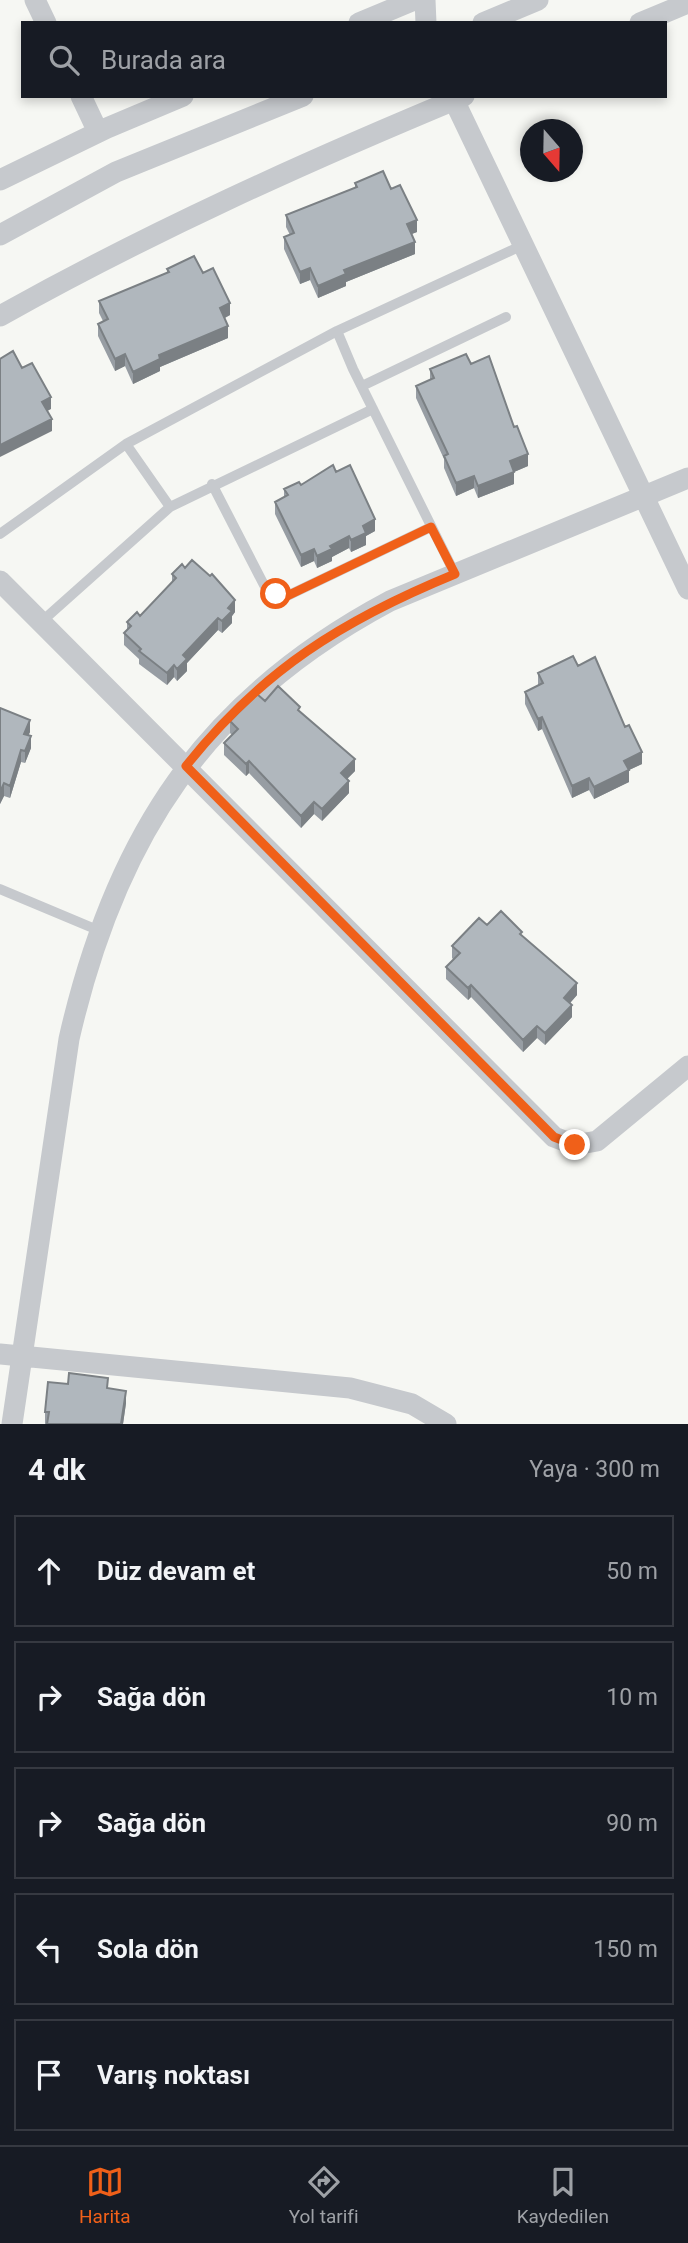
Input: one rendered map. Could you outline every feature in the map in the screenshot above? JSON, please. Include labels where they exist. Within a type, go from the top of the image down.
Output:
[{"type":"street","points":[[35,0],[45,21]]},
{"type":"street","points":[[365,21],[414,0]]},
{"type":"street","points":[[425,0],[426,21]]},
{"type":"street","points":[[488,21],[538,0]]},
{"type":"street","points":[[645,21],[688,3]]},
{"type":"street","points":[[82,98],[99,132]]},
{"type":"street","points":[[0,180],[99,132],[178,98]]},
{"type":"street","points":[[0,235],[116,172],[298,98]]},
{"type":"street","points":[[0,316],[153,235],[251,188],[456,98],[523,245],[688,589]]},
{"type":"street","points":[[12,1424],[69,1040],[100,931],[148,829],[186,766],[237,708],[298,656],[390,601],[688,478]]},
{"type":"street","points":[[0,581],[554,1137],[575,1145],[597,1141],[688,1066]]},
{"type":"street","points":[[0,1354],[350,1388],[412,1404],[446,1424]]},
{"type":"lane","points":[[0,534],[127,444],[337,331],[523,245]]},
{"type":"lane","points":[[362,386],[506,317]]},
{"type":"lane","points":[[337,331],[455,574]]},
{"type":"lane","points":[[40,623],[170,507],[212,484],[373,409]]},
{"type":"lane","points":[[127,444],[170,507]]},
{"type":"lane","points":[[212,484],[264,585],[281,595],[287,596],[431,527]]},
{"type":"lane","points":[[0,889],[100,931]]},
{"type":"building","points":[[383,171],[391,189],[400,185],[417,220],[407,224],[415,242],[344,270],[346,274],[318,286],[310,268],[300,272],[284,237],[294,233],[286,215],[357,187],[355,183]]},
{"type":"building","points":[[194,256],[203,273],[213,268],[230,303],[220,308],[228,326],[159,355],[160,359],[133,372],[125,354],[115,359],[98,324],[108,319],[99,301],[169,272],[167,269]]},
{"type":"building","points":[[13,351],[22,368],[32,363],[51,397],[42,402],[52,419],[0,445],[0,359]]},
{"type":"building","points":[[466,354],[471,364],[489,356],[514,427],[517,426],[528,454],[510,461],[514,472],[478,486],[474,476],[456,483],[444,456],[448,454],[416,386],[434,378],[430,369]]},
{"type":"building","points":[[333,465],[336,472],[350,465],[375,519],[363,526],[366,533],[351,540],[349,536],[317,556],[314,549],[301,555],[275,502],[288,495],[284,489],[299,482],[301,485]]},
{"type":"building","points":[[192,560],[210,576],[212,574],[235,600],[228,608],[232,611],[222,621],[218,618],[183,655],[187,659],[177,669],[174,665],[167,673],[139,651],[141,649],[124,633],[131,626],[127,622],[137,612],[140,616],[176,578],[172,574],[182,564],[185,568]]},
{"type":"building","points":[[573,656],[578,666],[595,657],[625,727],[629,725],[642,752],[624,761],[629,770],[594,787],[589,778],[572,786],[542,717],[538,719],[525,692],[543,683],[538,673]]},
{"type":"building","points":[[278,686],[300,707],[298,710],[355,759],[341,773],[349,781],[322,809],[314,802],[301,816],[249,761],[246,764],[224,743],[238,729],[230,721],[257,694],[265,701]]},
{"type":"building","points":[[0,708],[30,720],[24,734],[31,736],[25,751],[21,750],[10,786],[4,783],[0,792]]},
{"type":"building","points":[[501,911],[522,932],[520,934],[577,983],[564,998],[572,1005],[545,1033],[537,1026],[523,1040],[471,985],[468,988],[446,967],[460,953],[452,946],[479,918],[487,925]]},
{"type":"building","points":[[69,1373],[108,1378],[107,1388],[126,1391],[121,1424],[47,1424],[49,1412],[45,1412],[48,1382],[68,1384]]},
{"type":"route","points":[[276,594],[287,596],[431,527],[455,574],[390,601],[298,656],[237,708],[186,766],[554,1137],[575,1145]]}]
